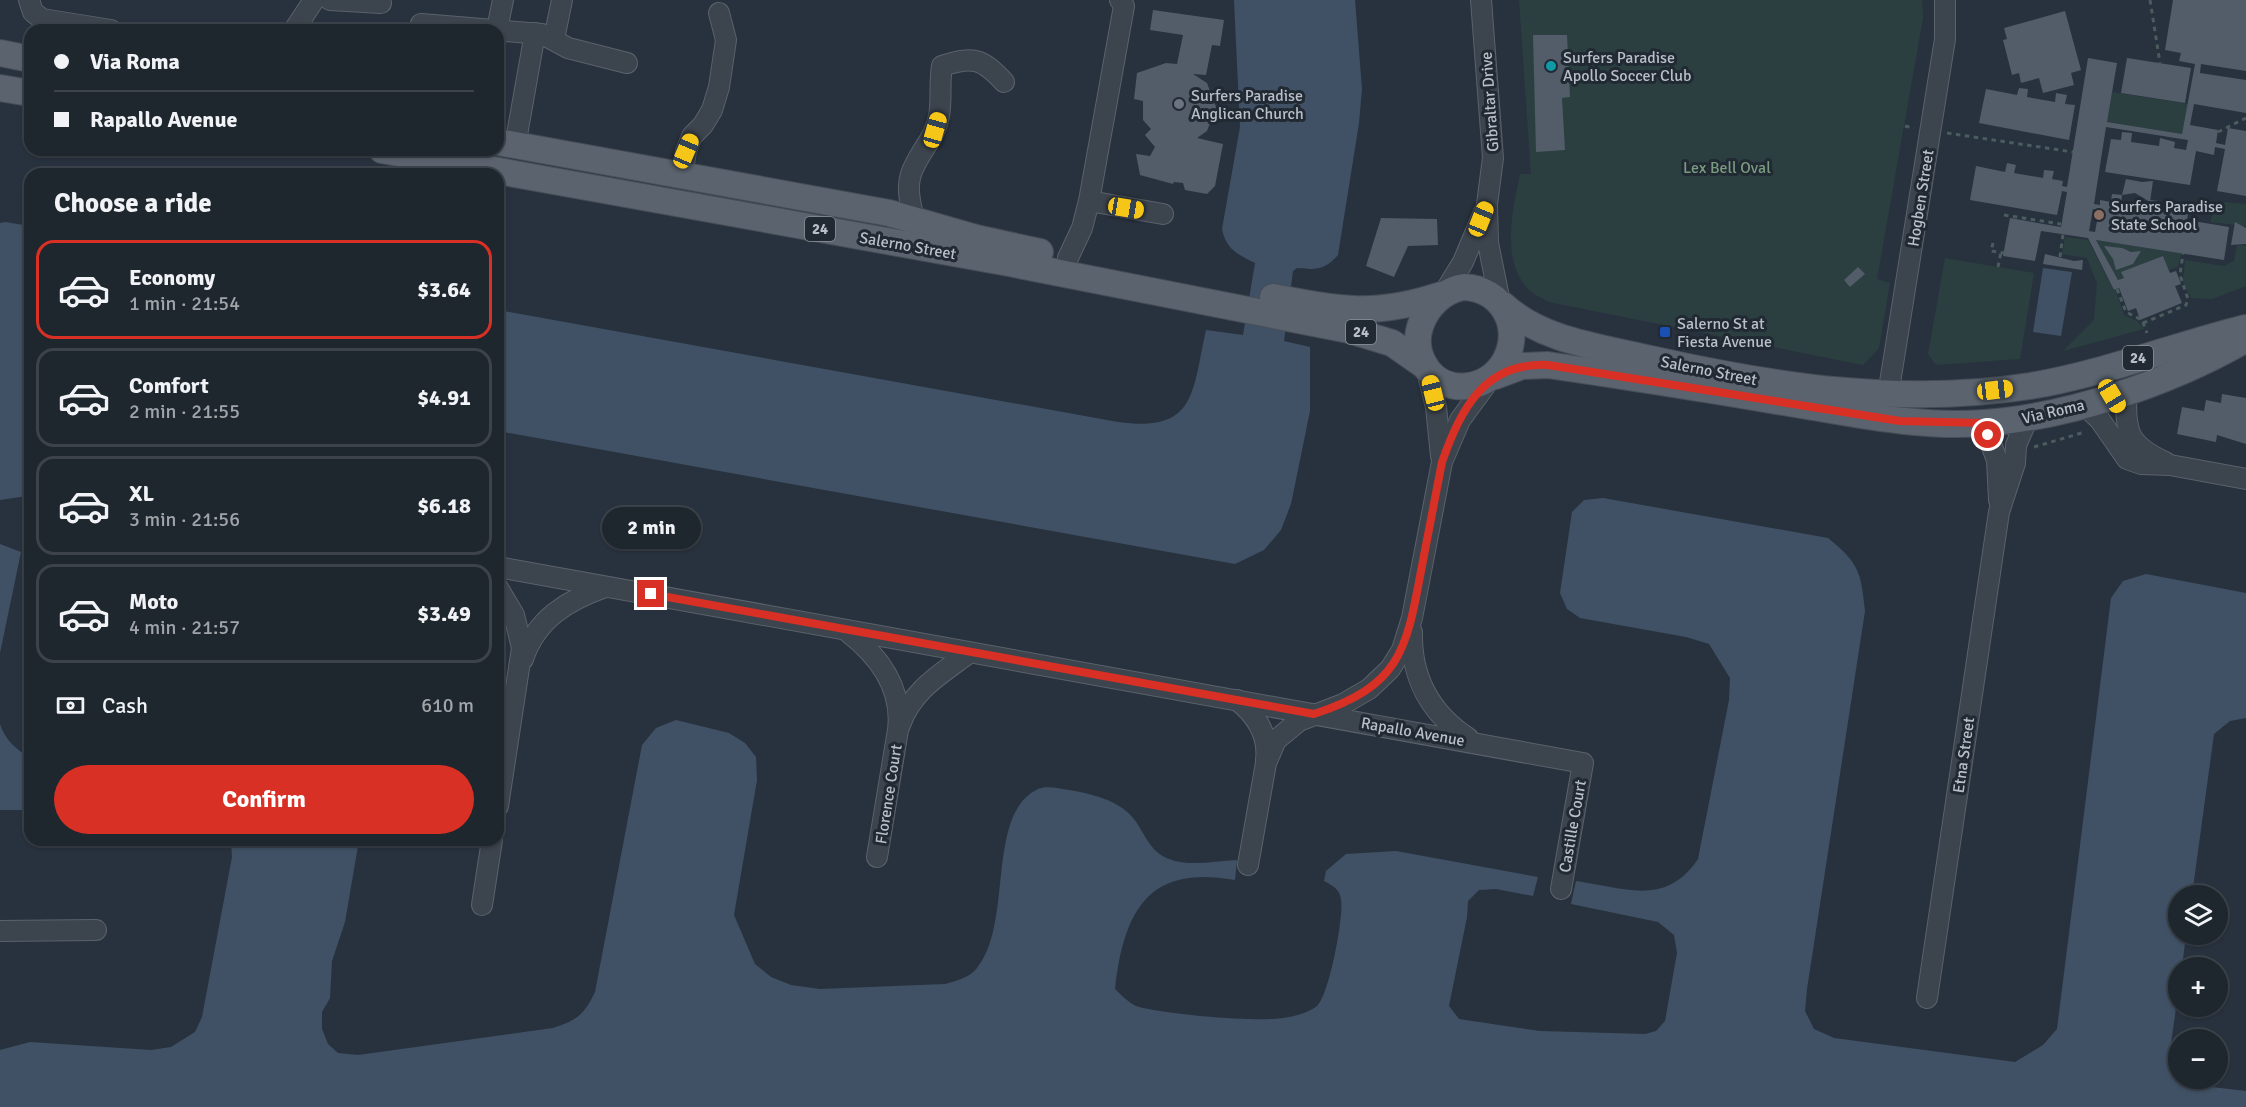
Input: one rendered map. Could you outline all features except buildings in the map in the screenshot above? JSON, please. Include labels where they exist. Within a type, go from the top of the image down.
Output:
[{"type":"main road","points":[[0,53],[24,58]]},
{"type":"main road","points":[[0,88],[24,92]]},
{"type":"main road","name":"Salerno Street","points":[[505,144],[914,220],[1066,266]]},
{"type":"main road","name":"Salerno Street","points":[[417,156],[488,168]]},
{"type":"main road","name":"Salerno Street","points":[[504,171],[1066,266],[1290,309],[1382,339],[1401,348],[1426,366]]},
{"type":"main road","name":"24","points":[[1442,294],[1456,289],[1473,288],[1486,292],[1502,304]]},
{"type":"main road","name":"Salerno Street","points":[[1290,309],[1383,310],[1404,307],[1442,294]]},
{"type":"main road","points":[[1426,366],[1420,348],[1422,323],[1430,306],[1442,294]]},
{"type":"main road","name":"Salerno Street","points":[[1502,304],[1528,324],[1574,341],[1781,384],[1888,395],[1926,395]]},
{"type":"main road","points":[[1492,378],[1507,356],[1512,338],[1510,321],[1502,304]]},
{"type":"main road","name":"Via Roma","points":[[1926,395],[2029,386],[2077,376],[2246,328]]},
{"type":"main road","name":"Via Roma","points":[[1955,424],[2028,418],[2084,405],[2180,371],[2246,339]]},
{"type":"main road","name":"Salerno Street","points":[[1492,378],[1522,366],[1548,365],[1900,421],[1955,424]]},
{"type":"main road","name":"24","points":[[1426,366],[1440,380],[1451,385],[1472,386],[1492,378]]},
{"type":"street","points":[[29,0],[33,12],[42,19],[73,24]]},
{"type":"street","points":[[298,24],[314,0]]},
{"type":"street","points":[[330,0],[381,3]]},
{"type":"street","points":[[498,24],[503,0]]},
{"type":"street","points":[[554,39],[562,0]]},
{"type":"street","points":[[1066,266],[1082,228],[1089,201],[1124,6],[1120,0]]},
{"type":"street","name":"Gibraltar Drive","points":[[1482,0],[1493,158],[1487,204],[1490,260],[1502,304]]},
{"type":"street","name":"Hogben Street","points":[[1888,395],[1945,39],[1945,0]]},
{"type":"street","points":[[682,176],[686,151],[692,136],[703,125],[712,110],[719,87],[726,40],[719,13]]},
{"type":"street","points":[[504,30],[554,39],[568,48],[627,63]]},
{"type":"street","points":[[505,144],[529,33]]},
{"type":"street","points":[[914,220],[908,189],[910,175],[935,130],[940,115],[939,83],[942,66],[972,59],[988,64],[1004,82]]},
{"type":"street","points":[[1089,201],[1163,214]]},
{"type":"street","name":"Gibraltar Drive","points":[[1442,294],[1463,262],[1487,204]]},
{"type":"street","points":[[1426,366],[1436,407],[1442,462]]},
{"type":"street","points":[[2077,376],[2119,393],[2130,436],[2144,452],[2170,465]]},
{"type":"street","points":[[1266,763],[1272,746],[1283,732],[1314,714],[1355,698],[1383,677],[1402,650],[1414,608],[1442,462],[1464,412],[1492,378]]},
{"type":"street","points":[[2084,405],[2100,420],[2127,459],[2141,464],[2170,465],[2246,478]]},
{"type":"street","name":"Etna Street","points":[[1927,998],[1999,512],[2015,463],[2016,445],[2028,418]]},
{"type":"street","name":"Etna Street","points":[[1983,423],[1997,460],[1999,512]]},
{"type":"street","name":"Rapallo Avenue","points":[[504,568],[1583,763]]},
{"type":"street","points":[[521,663],[530,640],[552,614],[576,598],[608,586]]},
{"type":"street","points":[[504,597],[519,627],[522,644],[504,769]]},
{"type":"street","points":[[1414,608],[1413,648],[1422,688],[1444,720],[1473,742]]},
{"type":"street","name":"Florence Court","points":[[846,630],[872,654],[887,673],[897,703],[898,730],[877,857]]},
{"type":"street","name":"Florence Court","points":[[898,730],[910,703],[924,686],[969,653]]},
{"type":"street","points":[[1237,700],[1253,715],[1263,731],[1267,746],[1248,865]]},
{"type":"street","name":"Castille Court","points":[[1561,889],[1583,763]]},
{"type":"street","points":[[482,905],[491,846]]},
{"type":"street","points":[[0,931],[96,930]]},
{"type":"path","points":[[2150,0],[2160,63]]},
{"type":"path","points":[[2218,132],[2246,118]]},
{"type":"path","points":[[1905,126],[2073,152]]},
{"type":"path","points":[[2004,215],[2061,224]]},
{"type":"path","points":[[2060,257],[2063,234]]},
{"type":"path","points":[[1993,243],[1992,251],[2002,253],[1998,267]]},
{"type":"path","points":[[2143,323],[2186,304],[2188,299],[2180,275],[2183,253]]},
{"type":"path","points":[[2117,289],[2126,312],[2143,323],[2147,333]]},
{"type":"path","points":[[2032,455],[2034,447],[2086,431]]},
{"type":"green space","name":"Lex Bell Oval","points":[[1519,0],[1922,0],[1923,18],[1877,279],[1890,283],[1879,348],[1863,365],[1549,302],[1529,290],[1514,264],[1511,234],[1520,174],[1531,174]]},
{"type":"green space","points":[[2112,92],[2188,104],[2182,134],[2107,122]]},
{"type":"green space","points":[[2223,202],[2246,204],[2246,226],[2210,222],[2214,208]]},
{"type":"green space","points":[[2065,237],[2088,240],[2116,291],[2124,315],[2137,321],[2144,329],[2063,351],[2094,320],[2097,283],[2087,258],[2062,254]]},
{"type":"green space","points":[[2096,240],[2181,253],[2178,267],[2169,270],[2163,256],[2122,272],[2124,278],[2118,280]]},
{"type":"green space","points":[[2237,245],[2246,246],[2246,286],[2212,299],[2191,298],[2183,282],[2185,260],[2224,266],[2234,261]]},
{"type":"green space","points":[[1945,258],[2034,273],[2020,359],[1936,365],[1928,354]]},
{"type":"water","points":[[1234,0],[1355,0],[1362,89],[1359,123],[1338,255],[1329,264],[1320,268],[1297,268],[1293,271],[1284,341],[1310,347],[1310,411],[1291,504],[1281,530],[1264,550],[1235,564],[504,432],[504,311],[1118,422],[1144,424],[1163,421],[1177,414],[1193,389],[1206,330],[1243,335],[1255,263],[1229,246],[1222,229],[1240,127]]},
{"type":"water","points":[[0,223],[24,225],[24,496],[0,500]]},
{"type":"water","points":[[2043,268],[2072,272],[2061,336],[2033,332]]},
{"type":"water","points":[[1603,498],[1828,538],[1846,554],[1860,577],[1865,611],[1805,1011],[1814,1029],[1834,1038],[2015,1062],[2043,1045],[2057,1029],[2111,598],[2123,581],[2146,574],[2246,593],[2246,718],[2230,721],[2214,734],[2193,885],[2168,885],[2168,945],[2185,945],[2183,957],[2168,957],[2168,1017],[2175,1017],[2173,1029],[2168,1029],[2168,1089],[2246,1091],[2246,1107],[0,1107],[0,1050],[30,1042],[151,1050],[171,1047],[195,1032],[202,1017],[232,857],[231,846],[358,846],[345,922],[332,961],[330,998],[322,1012],[322,1029],[328,1044],[338,1053],[358,1055],[553,1028],[574,1019],[587,1006],[595,992],[642,745],[656,728],[676,720],[729,733],[745,743],[756,757],[757,780],[734,915],[755,964],[771,977],[791,985],[820,989],[945,984],[971,974],[988,948],[995,925],[1005,845],[1011,821],[1022,802],[1038,789],[1050,787],[1096,796],[1121,807],[1134,819],[1152,847],[1169,859],[1194,863],[1237,860],[1235,880],[1205,877],[1181,879],[1161,887],[1146,899],[1134,916],[1125,937],[1115,989],[1136,1006],[1183,1014],[1260,1019],[1290,1017],[1312,1009],[1322,999],[1331,973],[1340,922],[1340,896],[1336,888],[1324,881],[1326,871],[1346,854],[1396,851],[1538,877],[1533,896],[1496,889],[1479,890],[1468,901],[1467,917],[1449,1006],[1459,1019],[1540,1031],[1645,1034],[1656,1031],[1665,1021],[1677,953],[1674,935],[1658,922],[1571,904],[1576,881],[1628,890],[1658,889],[1672,884],[1686,874],[1698,859],[1729,700],[1730,678],[1709,644],[1686,637],[1580,618],[1567,609],[1560,593],[1572,512],[1584,500]]},
{"type":"water","points":[[0,544],[21,552],[0,653]]},
{"type":"water","points":[[0,724],[12,744],[24,754],[24,810],[0,810]]},
{"type":"place","name":"Surfers Paradise Apollo Soccer Club","points":[[1551,66]]},
{"type":"place","name":"Surfers Paradise Anglican Church","points":[[1179,104]]},
{"type":"place","name":"Surfers Paradise State School","points":[[2099,215]]},
{"type":"place","name":"Salerno St at Fiesta Avenue","points":[[1665,332]]},
{"type":"route","points":[[651,594],[1314,714],[1355,698],[1376,684],[1390,669],[1402,650],[1413,618],[1442,462],[1447,447],[1464,412],[1490,379],[1509,369],[1548,365],[1900,421],[1936,424],[1983,423],[1988,435]]}]
